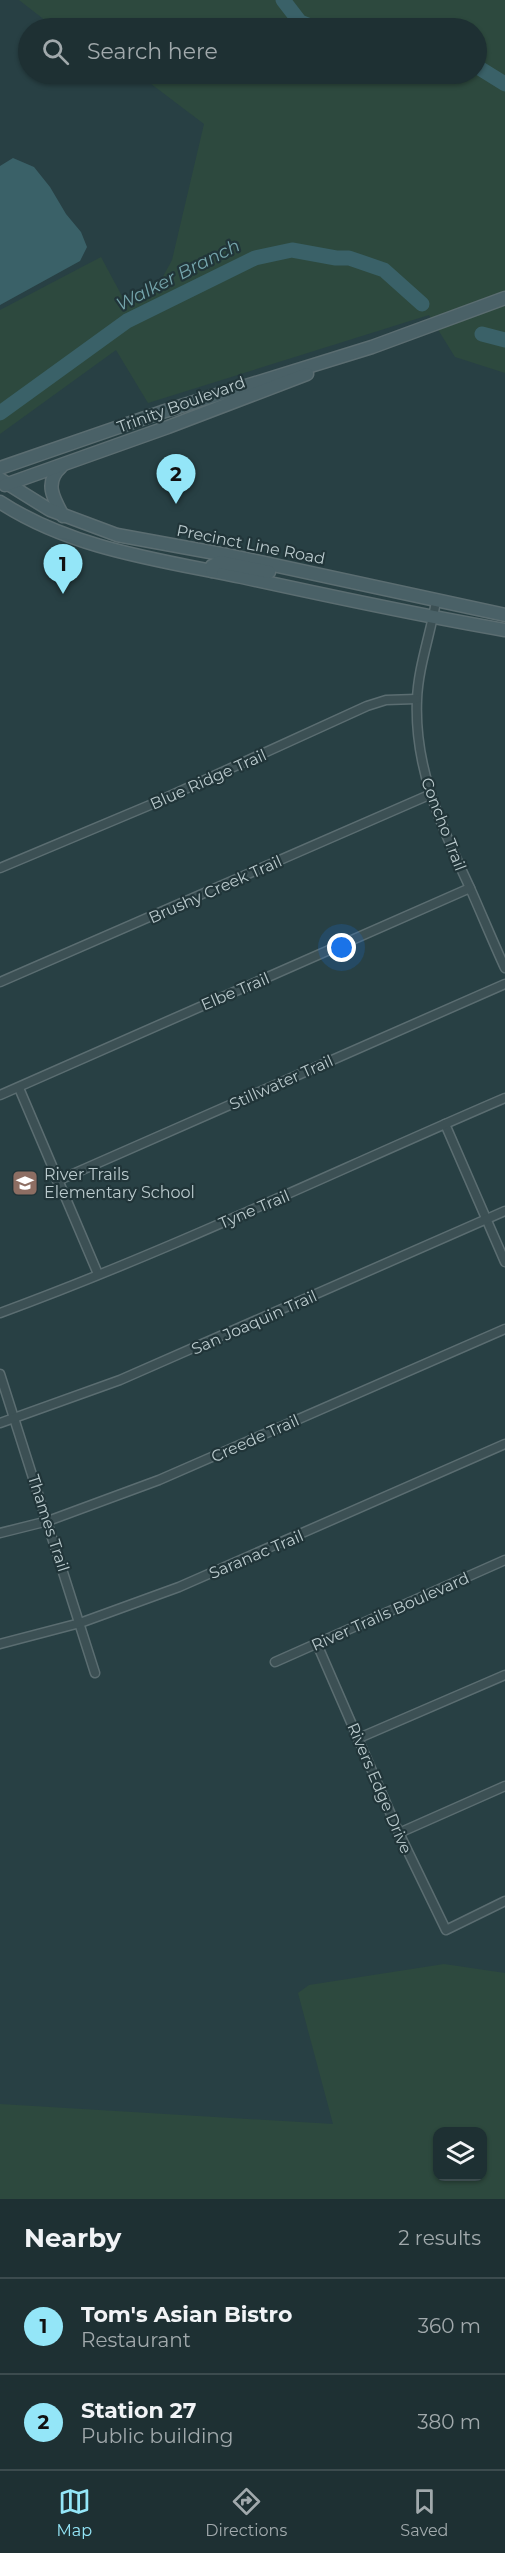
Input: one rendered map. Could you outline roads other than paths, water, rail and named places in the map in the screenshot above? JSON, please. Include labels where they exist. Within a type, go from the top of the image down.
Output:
[{"type":"main road","name":"Trinity Boulevard","points":[[3,483],[62,466],[505,298]]},
{"type":"main road","name":"Trinity Boulevard","points":[[0,468],[162,412],[372,347]]},
{"type":"main road","points":[[62,466],[54,473],[51,483],[54,500],[63,516]]},
{"type":"main road","name":"Precinct Line Road","points":[[3,483],[63,516],[117,535],[187,547],[505,615]]},
{"type":"main road","points":[[0,502],[55,530],[136,556],[434,618],[505,630]]},
{"type":"main road","points":[[181,565],[187,547]]},
{"type":"main road","points":[[212,571],[213,566],[220,562],[322,582],[338,579]]},
{"type":"street","name":"Concho Trail","points":[[436,601],[416,699],[419,748],[429,795],[505,968]]},
{"type":"street","name":"Blue Ridge Trail","points":[[0,868],[150,805],[367,706],[386,700],[416,699]]},
{"type":"street","name":"Brushy Creek Trail","points":[[0,982],[429,795]]},
{"type":"street","name":"Elbe Trail","points":[[0,1095],[470,888]]},
{"type":"street","name":"Stillwater Trail","points":[[57,1181],[505,984]]},
{"type":"street","points":[[19,1088],[98,1274]]},
{"type":"street","name":"Tyne Trail","points":[[0,1312],[301,1190],[505,1098]]},
{"type":"street","points":[[445,1124],[505,1262]]},
{"type":"street","name":"San Joaquin Trail","points":[[0,1424],[170,1359],[505,1211]]},
{"type":"street","name":"Creede Trail","points":[[0,1533],[48,1521],[159,1480],[505,1329]]},
{"type":"street","name":"Thames Trail","points":[[0,1374],[95,1673]]},
{"type":"street","name":"Saranac Trail","points":[[0,1644],[80,1623],[179,1587],[505,1444]]},
{"type":"street","name":"River Trails Boulevard","points":[[275,1662],[505,1560]]},
{"type":"street","name":"Rivers Edge Drive","points":[[317,1644],[399,1833],[447,1930],[505,1901]]},
{"type":"street","points":[[359,1738],[505,1675]]},
{"type":"street","points":[[399,1833],[505,1786]]},
{"type":"water","points":[[13,158],[34,167],[81,232],[87,247],[80,261],[0,305],[0,166]]},
{"type":"waterway","points":[[283,0],[297,18]]},
{"type":"waterway","points":[[487,73],[505,84]]},
{"type":"waterway","name":"Walker Branch","points":[[0,413],[127,321],[255,258],[292,250],[336,258],[349,258],[384,270],[422,304]]},
{"type":"waterway","name":"Walker Branch","points":[[482,334],[505,340]]},
{"type":"place","name":"Station 27","points":[[176,504]]},
{"type":"place","name":"Tom's Asian Bistro","points":[[63,594]]},
{"type":"place","name":"River Trails Elementary School","points":[[25,1183]]}]
